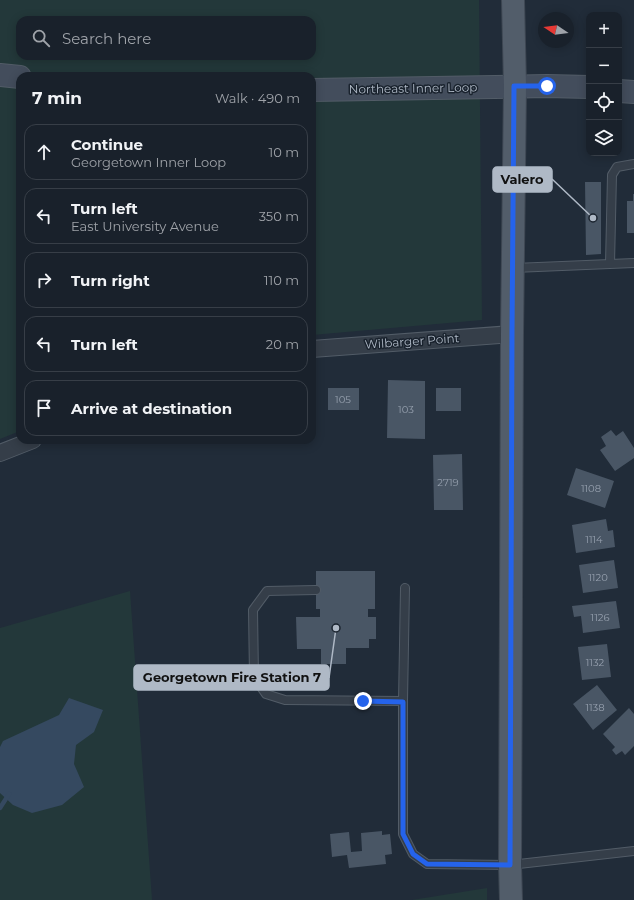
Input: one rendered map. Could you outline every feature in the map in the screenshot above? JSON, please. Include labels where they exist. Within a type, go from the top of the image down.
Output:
[{"type":"main road","points":[[511,900],[513,0]]},
{"type":"main road","points":[[0,75],[16,77]]},
{"type":"main road","name":"Northeast Inner Loop","points":[[316,90],[514,86],[586,87]]},
{"type":"main road","points":[[622,91],[634,92]]},
{"type":"street","name":"Wilbarger Point","points":[[316,349],[512,334]]},
{"type":"street","points":[[0,453],[23,444]]},
{"type":"lane","points":[[610,264],[612,175],[617,167],[634,164]]},
{"type":"lane","points":[[513,268],[634,263]]},
{"type":"lane","points":[[405,588],[403,834],[413,854],[427,864],[510,865],[634,851]]},
{"type":"lane","points":[[316,590],[267,591],[253,610],[254,677],[266,694],[285,700],[403,702]]},
{"type":"green space","points":[[0,0],[479,0],[482,320],[316,335],[316,72],[16,72],[16,433],[0,439]]},
{"type":"green space","points":[[130,591],[152,900],[0,900],[0,628]]},
{"type":"green space","points":[[487,888],[487,900],[412,900]]},
{"type":"water","points":[[69,698],[103,710],[94,732],[76,745],[74,764],[84,787],[62,805],[32,813],[13,805],[0,793],[0,747],[3,741],[59,715]]},
{"type":"building","points":[[585,182],[601,182],[601,254],[586,255]]},
{"type":"building","points":[[633,194],[634,233],[627,233],[627,201],[633,201]]},
{"type":"building","points":[[388,380],[425,381],[425,439],[387,438]]},
{"type":"building","points":[[328,388],[359,388],[359,410],[328,410]]},
{"type":"building","points":[[436,388],[461,388],[461,411],[436,411]]},
{"type":"building","points":[[611,430],[616,436],[623,431],[634,448],[634,458],[615,471],[600,450],[606,446],[601,437]]},
{"type":"building","points":[[462,454],[463,510],[434,510],[433,455]]},
{"type":"building","points":[[576,468],[614,481],[605,508],[567,495]]},
{"type":"building","points":[[606,519],[608,531],[613,530],[615,547],[576,553],[572,525]]},
{"type":"building","points":[[614,560],[618,588],[583,593],[579,565]]},
{"type":"building","points":[[316,571],[375,571],[375,609],[368,609],[368,617],[376,617],[376,639],[369,639],[369,648],[346,648],[346,664],[321,664],[321,649],[297,649],[296,617],[320,617],[320,609],[316,609]]},
{"type":"building","points":[[616,601],[620,628],[583,633],[581,616],[574,617],[572,606]]},
{"type":"building","points":[[607,644],[611,677],[582,680],[578,647]]},
{"type":"building","points":[[597,685],[617,710],[593,730],[573,704]]},
{"type":"building","points":[[629,708],[634,714],[634,746],[625,755],[622,751],[616,755],[612,750],[615,747],[603,734]]},
{"type":"building","points":[[382,831],[382,835],[390,834],[392,854],[385,855],[386,864],[349,868],[347,855],[332,857],[330,834],[349,832],[351,852],[362,851],[361,833]]},
{"type":"waterway","points":[[0,808],[9,794]]},
{"type":"place","name":"Valero","points":[[593,218]]},
{"type":"place","name":"Georgetown Fire Station 7","points":[[336,628]]},
{"type":"route","points":[[363,701],[403,702],[403,834],[413,854],[427,864],[510,865],[514,86],[547,86]]}]
